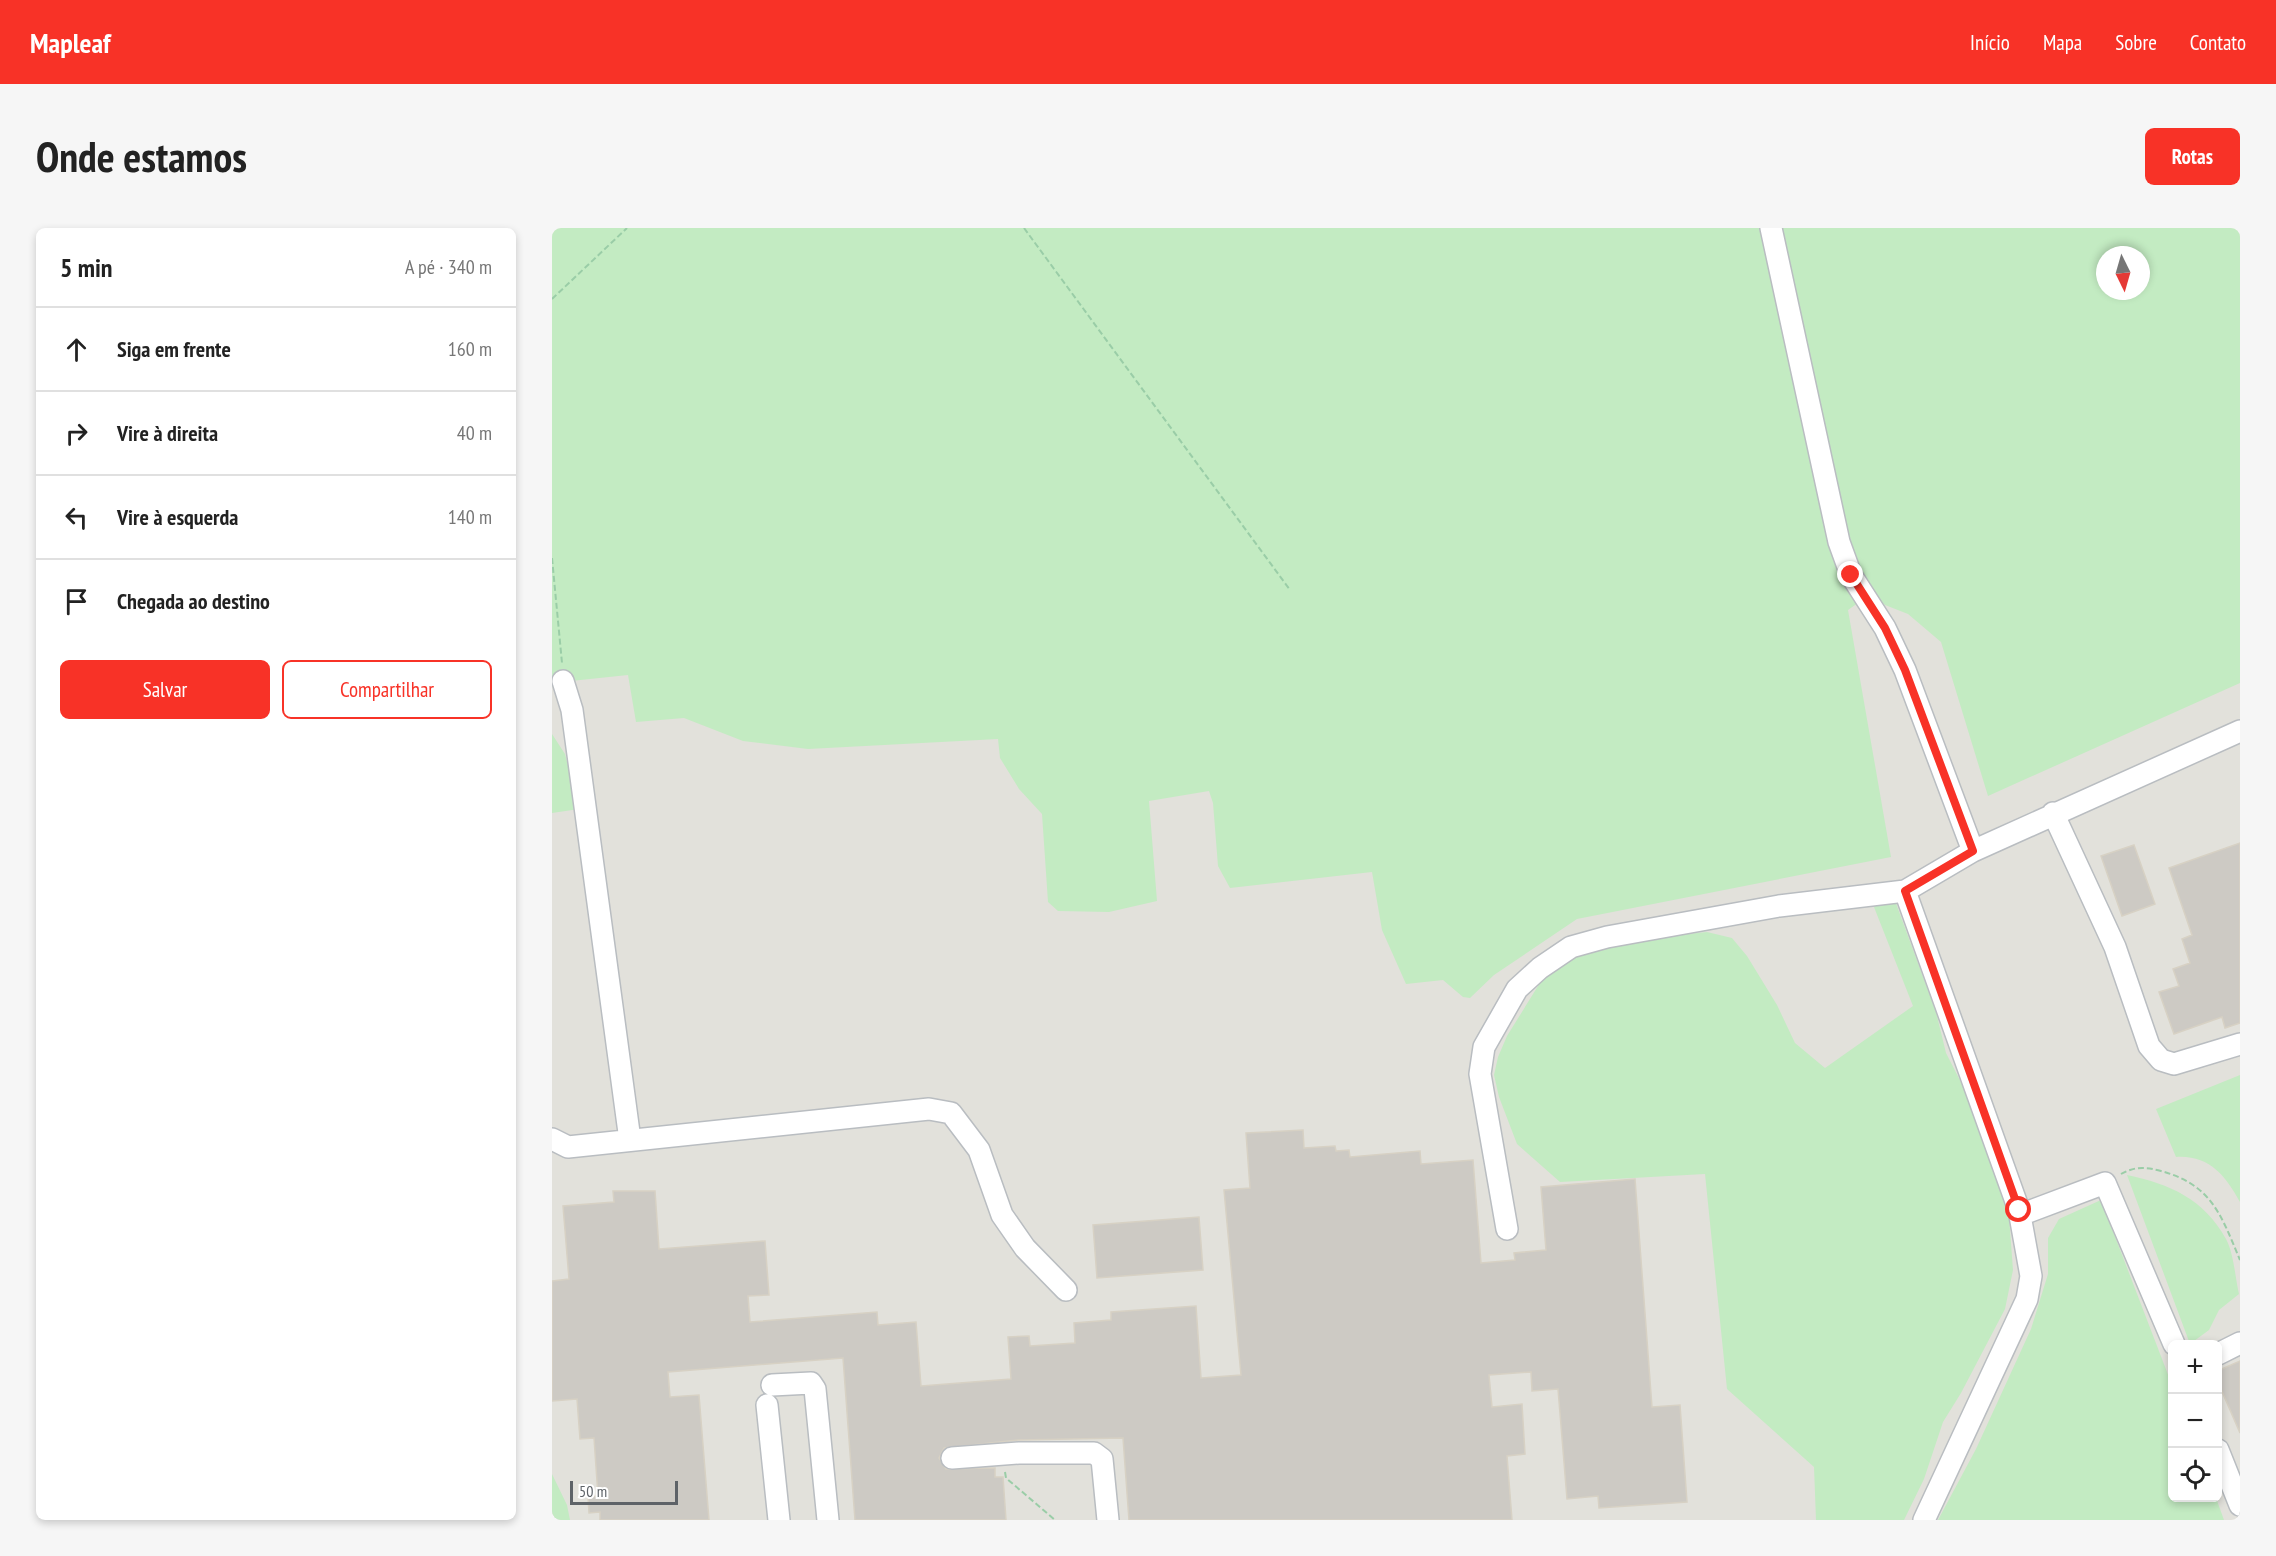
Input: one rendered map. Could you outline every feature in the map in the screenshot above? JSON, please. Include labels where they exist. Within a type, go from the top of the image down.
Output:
[{"type":"lane","points":[[1771,228],[1839,542],[1851,575],[1885,628],[1905,670],[1973,851]]},
{"type":"lane","points":[[563,681],[572,710],[630,1140]]},
{"type":"lane","points":[[1507,1229],[1480,1074],[1484,1047],[1517,989],[1540,968],[1571,947],[1607,938],[1779,906],[1905,891],[1973,851],[2053,813],[2240,731]]},
{"type":"lane","points":[[2053,813],[2115,947],[2149,1046],[2161,1060],[2174,1064],[2240,1044]]},
{"type":"lane","points":[[1905,891],[2020,1215],[2031,1276],[2027,1299],[1924,1520]]},
{"type":"lane","points":[[552,1139],[568,1147],[929,1108],[951,1113],[979,1150],[1002,1215],[1025,1248],[1066,1290]]},
{"type":"lane","points":[[2020,1215],[2105,1183],[2172,1340]]},
{"type":"lane","points":[[2222,1352],[2240,1343]]},
{"type":"lane","points":[[779,1520],[769,1395],[811,1383],[815,1389],[828,1520]]},
{"type":"lane","points":[[952,1458],[1004,1454],[1094,1453],[1102,1459],[1108,1520]]},
{"type":"lane","points":[[2222,1462],[2240,1505]]},
{"type":"path","points":[[552,299],[627,228]]},
{"type":"path","points":[[1024,228],[1290,590]]},
{"type":"path","points":[[552,558],[563,681]]},
{"type":"path","points":[[2105,1183],[2133,1168],[2151,1168],[2180,1176],[2200,1188],[2220,1212],[2240,1260]]},
{"type":"path","points":[[1004,1454],[1006,1478],[1055,1520]]},
{"type":"shaded area","points":[[2240,540],[2240,1520],[552,1520],[552,608],[1803,589]]},
{"type":"green space","points":[[556,228],[2240,228],[2240,683],[1988,796],[1941,642],[1908,614],[1885,605],[1872,593],[1848,610],[1891,857],[1577,919],[1494,975],[1470,998],[1463,997],[1443,980],[1406,984],[1382,930],[1372,872],[1230,888],[1218,866],[1213,803],[1209,791],[1149,801],[1157,901],[1109,912],[1058,911],[1048,902],[1042,814],[1019,789],[1000,758],[998,739],[808,749],[743,741],[684,718],[636,722],[628,675],[552,683],[552,232]]},
{"type":"green space","points":[[552,734],[565,754],[579,809],[552,813]]},
{"type":"green space","points":[[1894,898],[1936,1012],[1946,1053],[1969,1098],[2008,1203],[2013,1270],[2005,1309],[1961,1393],[1943,1422],[1924,1479],[1904,1520],[1816,1520],[1814,1467],[1727,1389],[1705,1174],[1560,1182],[1517,1144],[1499,1097],[1494,1075],[1498,1057],[1507,1036],[1543,978],[1565,961],[1599,943],[1707,932],[1732,938],[1747,956],[1777,1005],[1795,1043],[1825,1068],[1913,1006],[1872,902]]},
{"type":"green space","points":[[2240,1075],[2240,1202],[2222,1175],[2207,1163],[2188,1157],[2176,1157],[2156,1109]]},
{"type":"green space","points":[[2127,1175],[2158,1183],[2184,1195],[2207,1213],[2229,1245],[2239,1294],[2219,1310],[2209,1330],[2195,1340],[2189,1340]]},
{"type":"green space","points":[[2101,1200],[2168,1375],[2168,1502],[2217,1502],[2224,1520],[1938,1520],[1976,1449],[2031,1329],[2048,1274],[2048,1238],[2059,1219]]},
{"type":"green space","points":[[552,1474],[567,1505],[570,1520],[552,1520]]},
{"type":"building","points":[[2240,843],[2240,1023],[2225,1028],[2222,1017],[2174,1034],[2159,992],[2179,986],[2173,969],[2190,963],[2182,939],[2192,935],[2169,868]]},
{"type":"building","points":[[2134,845],[2155,904],[2122,916],[2101,856]]},
{"type":"building","points":[[1303,1130],[1304,1148],[1335,1146],[1336,1151],[1349,1150],[1350,1157],[1420,1151],[1421,1164],[1473,1160],[1481,1263],[1515,1260],[1514,1253],[1546,1250],[1541,1187],[1635,1179],[1652,1407],[1680,1405],[1687,1502],[1599,1508],[1598,1496],[1567,1499],[1558,1389],[1532,1391],[1531,1372],[1489,1375],[1492,1407],[1522,1404],[1525,1454],[1507,1456],[1512,1520],[1129,1520],[1123,1438],[1018,1440],[944,1448],[939,1458],[946,1469],[995,1468],[995,1477],[1003,1477],[1006,1520],[855,1520],[843,1358],[668,1372],[670,1397],[699,1395],[709,1520],[600,1520],[600,1512],[589,1513],[588,1497],[598,1496],[594,1438],[580,1439],[577,1399],[552,1401],[552,1281],[569,1279],[563,1206],[614,1202],[613,1191],[655,1191],[659,1249],[765,1241],[769,1295],[748,1296],[750,1322],[877,1312],[878,1325],[916,1322],[921,1386],[1011,1379],[1008,1337],[1029,1336],[1030,1346],[1075,1343],[1074,1323],[1111,1320],[1111,1312],[1196,1306],[1201,1378],[1241,1375],[1224,1190],[1250,1188],[1246,1133]]},
{"type":"building","points":[[1199,1217],[1203,1270],[1097,1278],[1093,1225]]},
{"type":"building","points":[[2240,1361],[2240,1433],[2222,1392],[2222,1369]]},
{"type":"route","points":[[1851,575],[1885,628],[1905,670],[1973,851],[1905,891],[2019,1210]]}]
